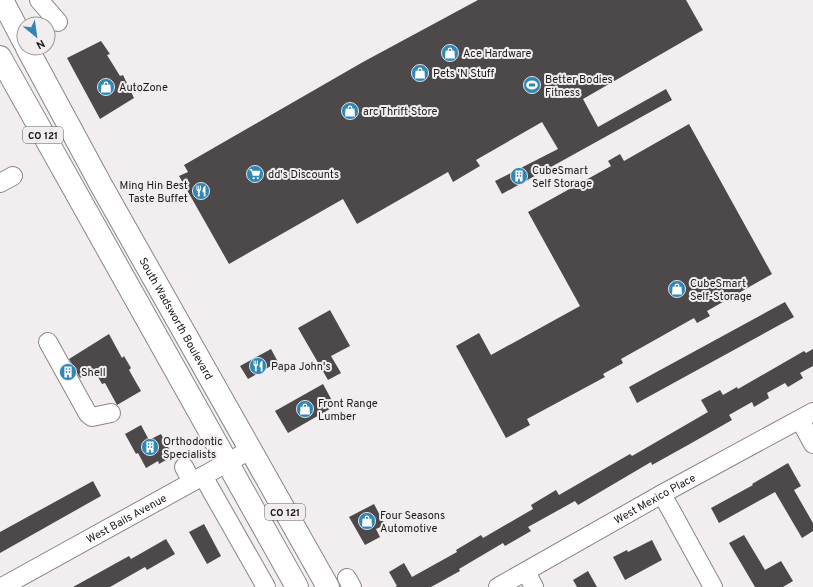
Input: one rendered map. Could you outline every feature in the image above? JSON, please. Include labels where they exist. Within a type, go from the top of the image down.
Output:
[{"type":"main road","points":[[2,0],[16,27]]},
{"type":"main road","name":"South Wadsworth Boulevard","points":[[31,56],[101,185],[328,587]]},
{"type":"main road","name":"CO 121","points":[[0,57],[297,587]]},
{"type":"street","points":[[39,0],[58,22]]},
{"type":"street","points":[[48,342],[88,414],[92,417],[96,417],[111,413]]},
{"type":"street","points":[[806,416],[813,444]]},
{"type":"street","name":"West Mexico Place","points":[[498,587],[530,579],[662,494],[806,416]]},
{"type":"street","name":"West Bails Avenue","points":[[2,587],[193,475],[228,462],[250,450]]},
{"type":"street","points":[[193,475],[266,587]]},
{"type":"street","points":[[662,494],[713,587]]},
{"type":"building","points":[[478,0],[686,0],[703,30],[583,99],[598,127],[666,89],[672,100],[502,194],[495,181],[558,149],[542,122],[476,160],[480,166],[453,182],[448,172],[357,224],[343,199],[229,264],[179,176],[188,172],[184,165],[363,62]]},
{"type":"building","name":"AutoZone","points":[[101,41],[110,54],[107,55],[120,76],[123,75],[134,98],[100,119],[67,58]]},
{"type":"building","points":[[689,124],[772,274],[707,311],[710,316],[697,323],[694,318],[621,359],[623,363],[603,374],[605,377],[527,419],[530,425],[506,438],[456,346],[479,333],[491,355],[580,306],[528,212],[611,166],[608,161],[620,154],[624,161]]},
{"type":"building","points":[[785,302],[794,317],[637,403],[629,387]]},
{"type":"building","points":[[330,310],[350,346],[331,356],[341,373],[328,380],[298,328]]},
{"type":"building","name":"Shell","points":[[109,334],[122,358],[124,356],[131,368],[129,370],[141,391],[117,405],[105,383],[102,384],[94,370],[80,378],[69,359]]},
{"type":"building","points":[[271,349],[278,362],[248,379],[240,366]]},
{"type":"building","points":[[813,349],[813,366],[800,373],[803,378],[788,387],[785,383],[767,393],[769,398],[754,407],[752,402],[729,415],[732,420],[652,465],[651,462],[578,505],[575,501],[528,527],[531,531],[505,546],[503,543],[459,569],[460,571],[431,587],[395,587],[397,586],[389,572],[404,563],[412,577],[457,552],[456,550],[481,535],[483,538],[533,509],[531,505],[556,490],[559,495],[630,454],[632,456],[708,412],[701,400],[720,390],[723,395],[737,387],[738,389],[804,351],[806,353]]},
{"type":"building","name":"Front Range Lumber","points":[[323,384],[335,406],[288,433],[275,411]]},
{"type":"building","name":"Orthodontic Specialists","points":[[141,425],[149,440],[161,434],[173,456],[159,464],[158,461],[146,468],[125,434]]},
{"type":"building","points":[[788,463],[801,486],[794,490],[813,523],[813,531],[802,538],[775,492],[719,523],[711,508],[753,485],[752,484]]},
{"type":"building","points":[[93,481],[101,496],[0,553],[0,532]]},
{"type":"building","name":"Four Seasons Automotive","points":[[374,504],[385,525],[376,529],[380,537],[365,545],[349,517]]},
{"type":"building","points":[[204,524],[221,556],[207,564],[189,532]]},
{"type":"building","points":[[744,535],[765,570],[781,561],[793,581],[783,587],[755,587],[729,543]]},
{"type":"building","points":[[166,539],[175,554],[147,570],[145,567],[110,587],[73,587],[129,556],[131,559]]},
{"type":"building","points":[[652,540],[662,560],[625,580],[613,557],[627,550],[628,552]]},
{"type":"building","points":[[588,571],[597,587],[577,587],[573,580]]},
{"type":"place","name":"Ace Hardware","points":[[450,53]]},
{"type":"place","name":"Pets 'N Stuff","points":[[420,73]]},
{"type":"place","name":"Better Bodies Fitness","points":[[532,85]]},
{"type":"place","name":"AutoZone","points":[[106,87]]},
{"type":"place","name":"arc Thrift Store","points":[[350,111]]},
{"type":"place","name":"dd's Discounts","points":[[255,174]]},
{"type":"place","name":"CubeSmart Self Storage","points":[[519,176]]},
{"type":"place","name":"Ming Hin Best Taste Buffet","points":[[201,191]]},
{"type":"place","name":"CubeSmart Self-Storage","points":[[677,289]]},
{"type":"place","name":"Papa John's","points":[[258,366]]},
{"type":"place","name":"Shell","points":[[68,372]]},
{"type":"place","name":"Front Range Lumber","points":[[305,409]]},
{"type":"place","name":"Orthodontic Specialists","points":[[150,447]]},
{"type":"place","name":"Four Seasons Automotive","points":[[367,521]]}]
